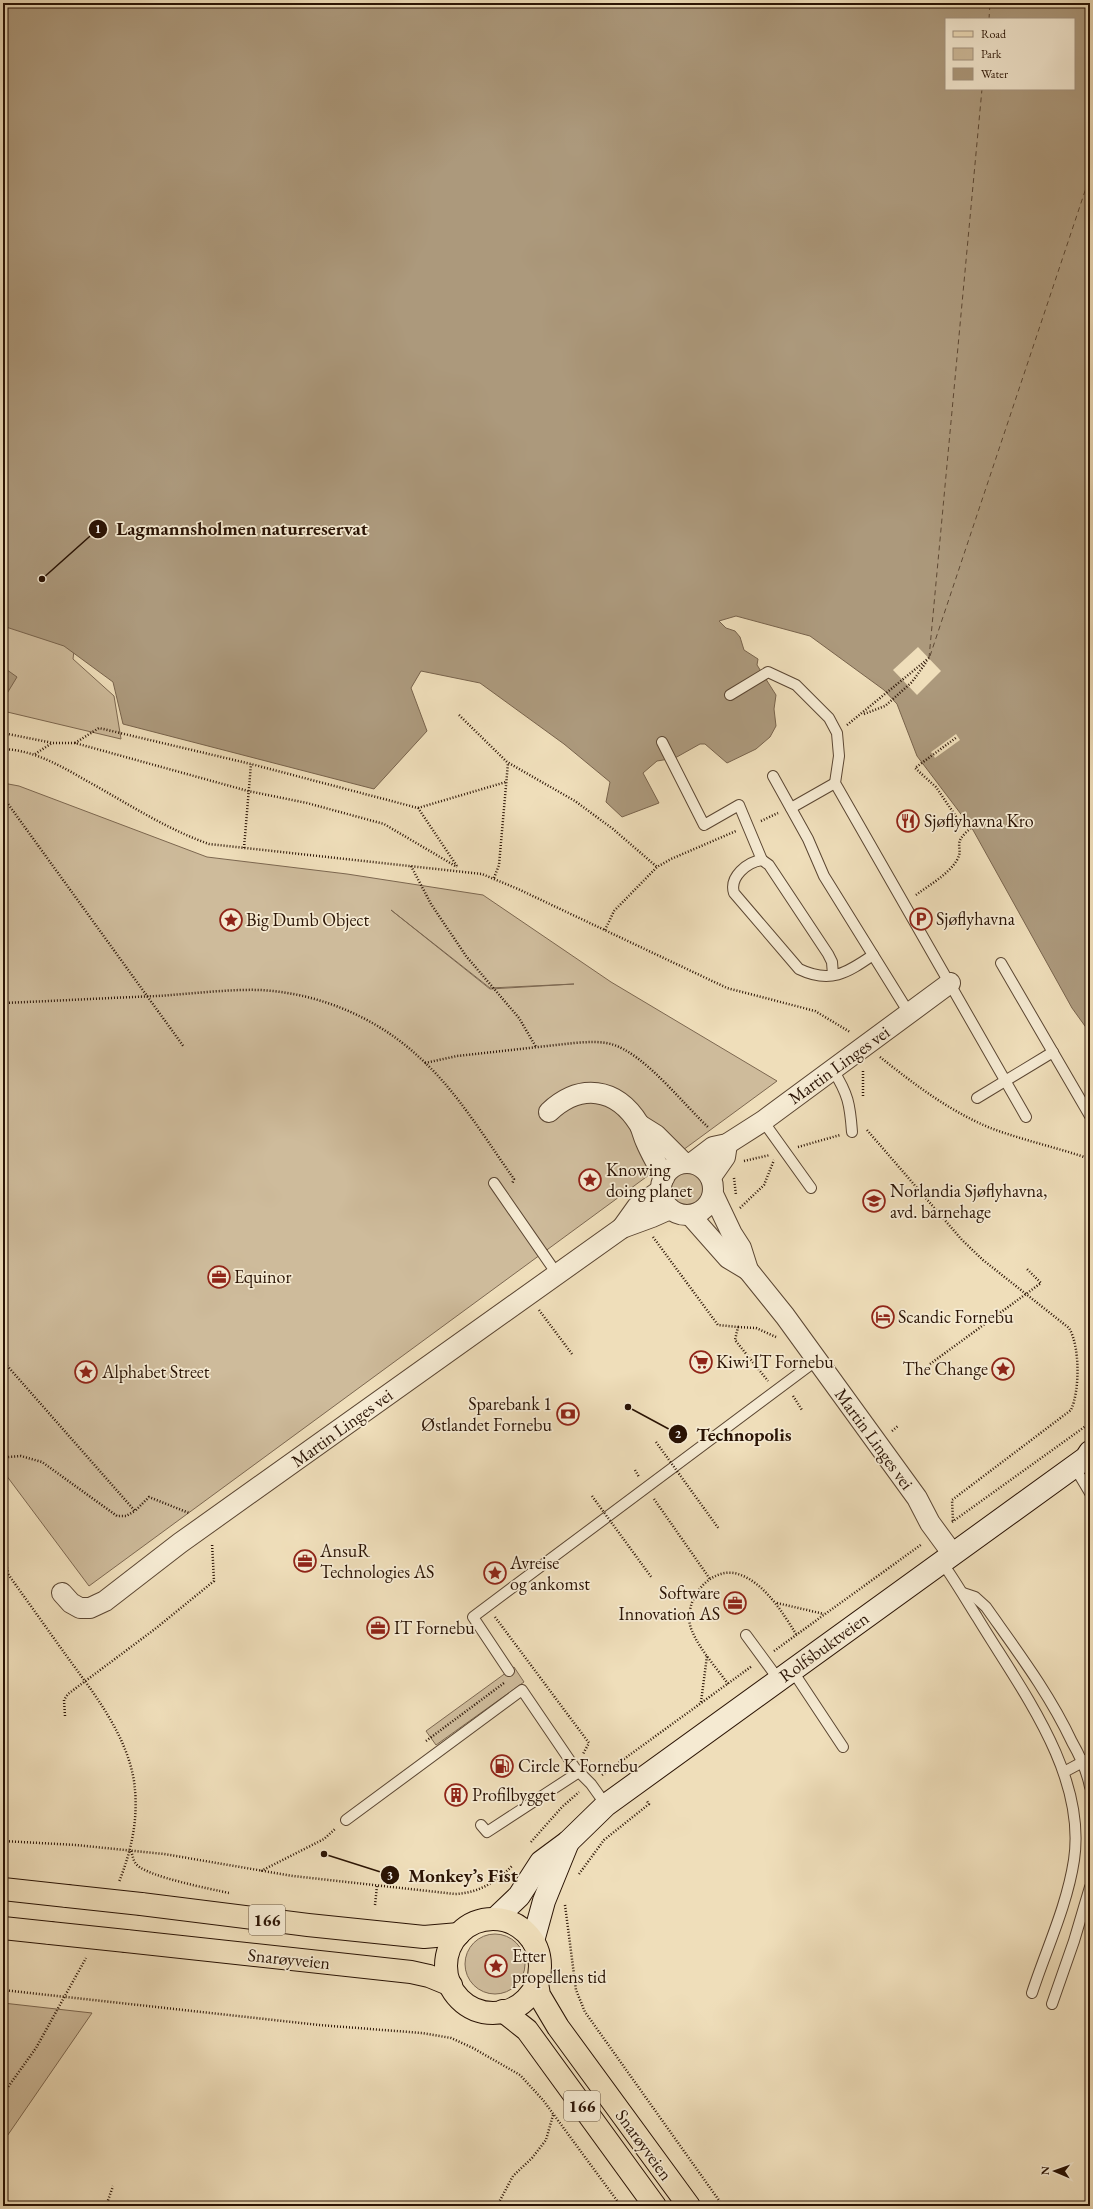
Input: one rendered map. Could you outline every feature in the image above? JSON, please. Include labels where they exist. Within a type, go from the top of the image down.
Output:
[{"type":"main road","name":"Snarøyveien","points":[[3,1889],[418,1936],[459,1934]]},
{"type":"main road","name":"166","points":[[495,1919],[517,1925],[526,1932],[537,1949],[540,1966],[537,1983],[523,2001],[503,2011],[485,2012],[468,2005],[455,1992],[451,1985],[446,1963],[450,1948],[459,1934],[475,1922],[495,1919]]},
{"type":"main road","name":"Snarøyveien","points":[[3,1928],[411,1972],[429,1976],[451,1985]]},
{"type":"main road","name":"Snarøyveien","points":[[537,1983],[539,1995],[558,2027],[689,2206]]},
{"type":"main road","name":"Snarøyveien","points":[[503,2011],[527,2030],[655,2206]]},
{"type":"street","name":"Martin Linges vei","points":[[688,1163],[713,1146],[727,1144],[763,1120],[950,983]]},
{"type":"street","points":[[549,1112],[561,1101],[570,1096],[583,1093],[596,1093],[614,1099],[622,1105],[640,1125],[656,1135],[688,1163],[703,1168],[712,1186]]},
{"type":"street","points":[[640,1125],[662,1184],[663,1199],[670,1209],[680,1214],[690,1215],[700,1212],[705,1208],[712,1186],[725,1157],[727,1144]]},
{"type":"street","points":[[662,1184],[671,1168],[688,1163]]},
{"type":"street","name":"Martin Linges vei","points":[[622,1228],[637,1207],[662,1184]]},
{"type":"street","name":"Martin Linges vei","points":[[712,1186],[732,1234],[741,1248],[748,1270],[816,1360],[922,1506],[930,1523],[945,1527],[947,1557]]},
{"type":"street","name":"Martin Linges vei","points":[[62,1593],[71,1603],[80,1608],[98,1606],[150,1568],[164,1554],[622,1228],[670,1209]]},
{"type":"street","name":"Martin Linges vei","points":[[690,1215],[728,1258],[748,1270]]},
{"type":"street","name":"Rolfsbuktveien","points":[[495,1919],[519,1896],[541,1862],[568,1842],[606,1805],[1085,1458]]},
{"type":"street","name":"Rolfsbuktveien","points":[[533,1941],[544,1901],[568,1842]]},
{"type":"lane","points":[[730,695],[768,672],[796,685],[819,707],[837,732],[839,756],[835,783],[1026,1117]]},
{"type":"lane","points":[[662,742],[704,825],[739,805],[762,860],[769,865],[828,954],[832,962],[833,975]]},
{"type":"lane","points":[[773,776],[791,808],[824,876],[909,1013]]},
{"type":"lane","points":[[791,808],[835,783]]},
{"type":"lane","points":[[762,860],[757,861],[735,876],[732,885],[734,893],[798,969],[814,974],[833,975],[845,973],[873,955]]},
{"type":"lane","points":[[1001,963],[1090,1116]]},
{"type":"lane","points":[[977,1098],[1053,1052]]},
{"type":"lane","points":[[833,1070],[845,1088],[849,1101],[852,1132]]},
{"type":"lane","points":[[763,1120],[811,1188]]},
{"type":"lane","points":[[494,1182],[557,1274]]},
{"type":"lane","points":[[509,1671],[473,1617],[816,1360]]},
{"type":"lane","points":[[1085,1458],[1090,1493]]},
{"type":"lane","points":[[947,1557],[963,1593],[1012,1671],[1064,1772],[1071,1799],[1074,1824],[1074,1860],[1066,1893],[1032,1993]]},
{"type":"lane","points":[[963,1593],[974,1597],[986,1607],[1027,1664],[1086,1760],[1090,1787]]},
{"type":"lane","points":[[746,1635],[762,1659],[785,1675],[843,1747]]},
{"type":"lane","points":[[346,1820],[429,1762],[522,1690],[577,1770],[591,1784],[606,1805]]},
{"type":"lane","points":[[1064,1772],[1086,1760]]},
{"type":"lane","points":[[481,1825],[487,1832],[577,1770]]},
{"type":"lane","points":[[1052,2004],[1074,1941],[1090,1887]]},
{"type":"path","points":[[837,732],[862,716],[906,676],[929,658],[912,682],[885,706],[862,716]]},
{"type":"path","points":[[460,715],[508,763],[575,801],[613,829],[657,868]]},
{"type":"path","points":[[75,743],[100,728],[251,764],[418,808],[506,782]]},
{"type":"path","points":[[3,733],[53,743],[75,743],[248,791],[307,803],[384,824],[457,867]]},
{"type":"path","points":[[954,825],[957,818],[936,787],[915,768],[957,738]]},
{"type":"path","points":[[35,754],[53,743]]},
{"type":"path","points":[[3,749],[14,749],[35,754],[57,764],[195,839],[209,844],[482,874],[494,878],[605,930],[614,911],[657,868],[671,859],[791,808]]},
{"type":"path","points":[[494,878],[499,865],[508,763]]},
{"type":"path","points":[[244,848],[251,764]]},
{"type":"path","points":[[3,797],[184,1047]]},
{"type":"path","points":[[418,808],[460,872]]},
{"type":"path","points":[[904,904],[949,870],[958,859],[958,843],[961,836],[971,828]]},
{"type":"path","points":[[411,866],[431,904],[466,956],[520,1018],[536,1047]]},
{"type":"path","points":[[3,1003],[259,990],[303,995],[341,1007],[367,1019],[397,1038],[425,1063],[465,1111],[514,1179],[507,1202]]},
{"type":"path","points":[[425,1063],[457,1056],[592,1042],[611,1044],[628,1051],[651,1070],[727,1144],[742,1161],[777,1153],[764,1185],[738,1210]]},
{"type":"path","points":[[863,1070],[863,1100]]},
{"type":"path","points":[[785,1151],[865,1128],[962,1240],[983,1260],[1069,1328],[1074,1335],[1076,1344],[1076,1399],[1071,1410],[1060,1420],[952,1500],[945,1527]]},
{"type":"path","points":[[640,1221],[718,1325],[756,1328],[780,1339]]},
{"type":"path","points":[[930,1364],[1025,1292],[1041,1283],[1026,1268]]},
{"type":"path","points":[[528,1295],[572,1354]]},
{"type":"path","points":[[738,1327],[735,1340],[776,1390]]},
{"type":"path","points":[[3,1361],[135,1511]]},
{"type":"path","points":[[528,1846],[562,1807],[591,1784],[796,1634],[1090,1423]]},
{"type":"path","points":[[890,1433],[898,1426]]},
{"type":"path","points":[[656,1442],[719,1529]]},
{"type":"path","points":[[3,1460],[21,1456],[42,1462],[118,1516],[126,1516],[135,1511],[149,1497],[211,1522],[214,1580],[155,1629],[84,1681],[64,1700],[65,1716]]},
{"type":"path","points":[[646,1487],[710,1579]]},
{"type":"path","points":[[592,1496],[652,1578]]},
{"type":"path","points":[[3,1547],[9,1575]]},
{"type":"path","points":[[3,1567],[84,1681],[122,1741],[134,1781],[135,1824],[131,1851],[117,1888]]},
{"type":"path","points":[[728,1684],[707,1656],[691,1630],[690,1607],[702,1585],[710,1579],[723,1572],[738,1574],[753,1582],[776,1603],[796,1634]]},
{"type":"path","points":[[776,1603],[824,1614]]},
{"type":"path","points":[[487,1606],[589,1743],[577,1770]]},
{"type":"path","points":[[701,1703],[707,1656]]},
{"type":"path","points":[[578,1875],[604,1840],[649,1804],[646,1801]]},
{"type":"path","points":[[259,1871],[324,1839],[346,1820]]},
{"type":"path","points":[[3,1841],[70,1844],[164,1854],[259,1871],[441,1893],[467,1893],[490,1885],[516,1861]]},
{"type":"path","points":[[131,1851],[138,1866],[155,1874],[230,1892]]},
{"type":"path","points":[[375,1905],[377,1886]]},
{"type":"path","points":[[564,1898],[576,1990],[585,2012],[723,2206]]},
{"type":"path","points":[[3,2094],[36,2048],[87,1955]]},
{"type":"path","points":[[3,1990],[319,2025],[422,2033],[451,2038],[474,2048],[520,2075],[553,2114],[621,2206]]},
{"type":"path","points":[[498,2206],[513,2176],[532,2158],[546,2140],[553,2114]]},
{"type":"path","points":[[106,2206],[113,2186]]},
{"type":"green space","points":[[3,390],[79,608],[73,659],[114,696],[121,739],[3,711]]},
{"type":"green space","points":[[3,783],[19,786],[207,857],[347,874],[483,895],[611,982],[777,1081],[89,1586],[3,1471]],"holes":[[[391,910],[490,988],[574,984],[490,989]]]},
{"type":"green space","points":[[690,1171],[699,1176],[703,1182],[703,1196],[699,1202],[690,1207],[682,1207],[673,1202],[669,1196],[668,1185],[673,1176],[679,1172]]},
{"type":"green space","points":[[514,1667],[524,1682],[436,1745],[426,1731]]},
{"type":"green space","points":[[495,1934],[512,1939],[520,1947],[525,1964],[520,1981],[512,1989],[495,1994],[478,1989],[470,1981],[465,1964],[470,1947],[478,1939]]},
{"type":"green space","points":[[3,2003],[92,2013],[3,2142]]},
{"type":"water","points":[[3,3],[1090,3],[1090,1033],[1072,1008],[973,830],[917,756],[897,704],[884,690],[810,636],[736,616],[719,621],[726,628],[735,631],[740,637],[744,650],[758,659],[757,665],[776,695],[774,709],[776,726],[770,737],[756,749],[727,763],[705,744],[700,744],[675,758],[657,761],[643,773],[659,803],[622,817],[606,802],[610,782],[564,744],[480,683],[421,671],[411,688],[427,731],[374,789],[123,724],[113,682],[64,646],[3,626]]},
{"type":"water","points":[[3,667],[17,677],[3,700]]},
{"type":"pier","points":[[918,647],[941,671],[917,695],[893,670]]},
{"type":"pier","points":[[956,734],[960,740],[935,758],[931,752]]},
{"type":"ferry route","points":[[989,18],[990,3]]},
{"type":"ferry route","points":[[929,658],[982,90]]},
{"type":"ferry route","points":[[930,656],[1090,176]]},
{"type":"place","name":"Lagmannsholmen naturreservat","points":[[42,579]]},
{"type":"place","name":"Sjøflyhavna Kro","points":[[908,821]]},
{"type":"place","name":"Sjøflyhavna","points":[[921,919]]},
{"type":"place","name":"Big Dumb Object","points":[[231,920]]},
{"type":"place","name":"Knowing doing planet","points":[[590,1180]]},
{"type":"place","name":"Norlandia Sjøflyhavna, avd. barnehage","points":[[874,1201]]},
{"type":"place","name":"Equinor","points":[[219,1277]]},
{"type":"place","name":"Scandic Fornebu","points":[[883,1317]]},
{"type":"place","name":"Kiwi IT Fornebu","points":[[701,1362]]},
{"type":"place","name":"The Change","points":[[1003,1369]]},
{"type":"place","name":"Alphabet Street","points":[[86,1372]]},
{"type":"place","name":"Technopolis","points":[[628,1407]]},
{"type":"place","name":"Sparebank 1 Østlandet Fornebu","points":[[568,1414]]},
{"type":"place","name":"AnsuR Technologies AS","points":[[305,1561]]},
{"type":"place","name":"Avreise og ankomst","points":[[495,1573]]},
{"type":"place","name":"Software Innovation AS","points":[[735,1603]]},
{"type":"place","name":"IT Fornebu","points":[[378,1628]]},
{"type":"place","name":"Circle K Fornebu","points":[[502,1766]]},
{"type":"place","name":"Profilbygget","points":[[456,1795]]},
{"type":"place","name":"Monkey’s Fist","points":[[324,1854]]},
{"type":"place","name":"Etter propellens tid","points":[[496,1966]]}]
